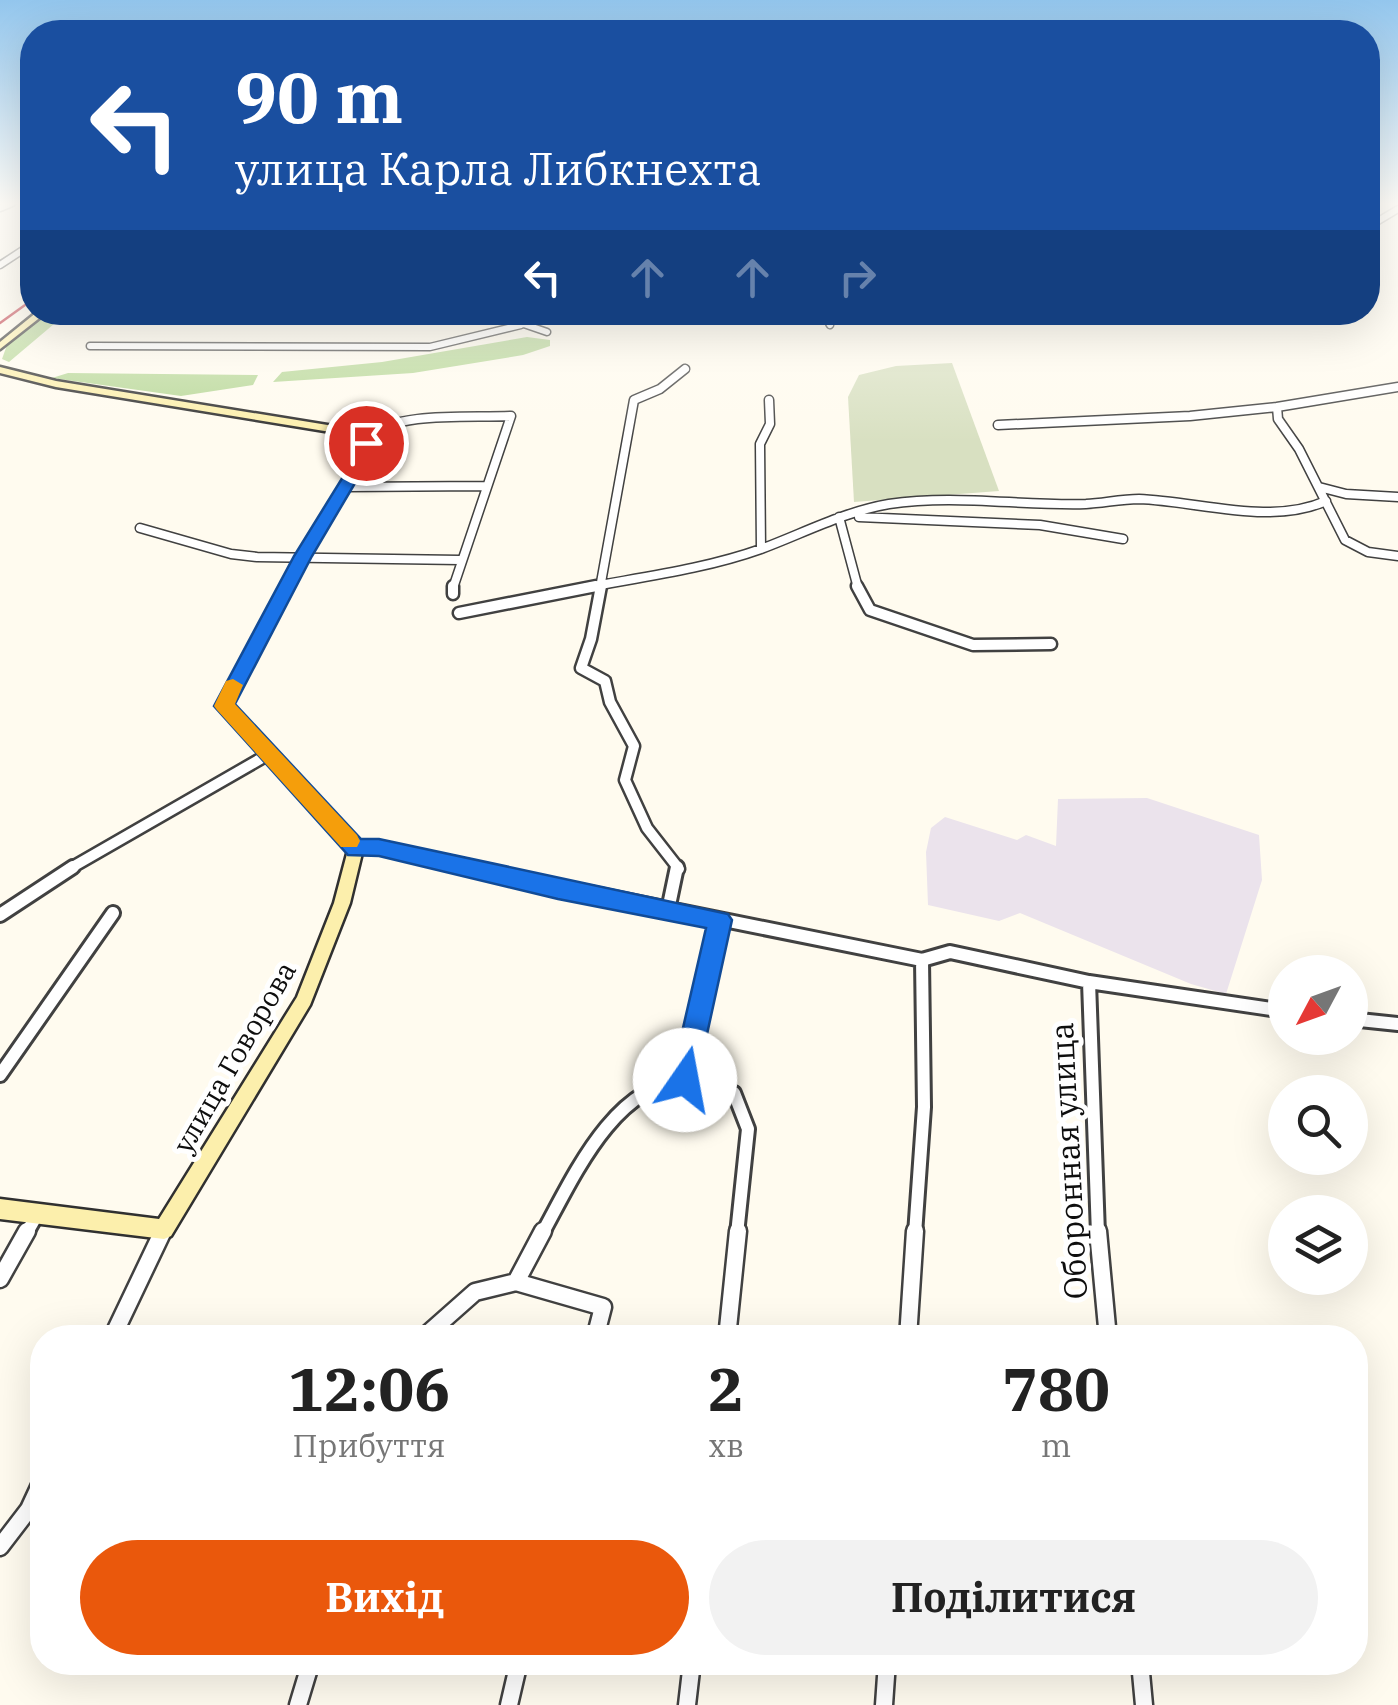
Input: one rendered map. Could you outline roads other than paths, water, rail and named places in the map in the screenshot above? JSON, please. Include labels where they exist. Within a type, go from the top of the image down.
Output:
[{"type":"street","points":[[0,346],[27,325]]},
{"type":"street","points":[[90,346],[430,347],[521,325],[547,332]]},
{"type":"street","points":[[668,910],[680,870],[648,828],[625,780],[634,746],[610,702],[605,681],[581,668],[601,585],[634,400],[660,390],[685,369]]},
{"type":"street","points":[[0,370],[19,378],[352,432],[362,437],[367,451],[303,556],[224,706],[356,848],[379,848],[922,960],[950,952],[1089,982],[1268,1008]]},
{"type":"street","points":[[998,426],[1190,416],[1277,407],[1398,387]]},
{"type":"street","points":[[761,549],[760,444],[770,424],[769,400]]},
{"type":"street","points":[[1277,407],[1278,419],[1345,540],[1368,552],[1398,556]]},
{"type":"street","points":[[362,437],[376,428],[396,425],[510,416],[509,431],[460,560],[453,594]]},
{"type":"street","points":[[345,487],[485,486]]},
{"type":"street","points":[[1319,487],[1346,494],[1398,497]]},
{"type":"street","points":[[459,613],[761,549],[841,517],[890,504],[991,498],[1084,504],[1136,499],[1275,511],[1308,508],[1326,500]]},
{"type":"street","points":[[841,517],[1040,525],[1124,538]]},
{"type":"street","points":[[841,517],[859,594],[870,610],[974,644],[1051,644]]},
{"type":"street","points":[[140,528],[231,554],[460,560]]},
{"type":"street","points":[[0,915],[88,857],[270,754]]},
{"type":"street","name":"улица Говорова","points":[[118,1325],[164,1229],[304,1000],[342,903],[356,848]]},
{"type":"street","points":[[0,1075],[113,913]]},
{"type":"street","points":[[685,1080],[720,920]]},
{"type":"street","points":[[909,1325],[924,1107],[922,960]]},
{"type":"street","name":"Оборонная улица","points":[[1089,982],[1099,1250],[1107,1325]]},
{"type":"street","points":[[1368,1021],[1398,1024]]},
{"type":"street","points":[[516,1282],[587,1158],[617,1118],[656,1084],[685,1080],[734,1093],[748,1130],[728,1325]]},
{"type":"street","points":[[0,1209],[164,1229]]},
{"type":"street","points":[[0,1278],[38,1212]]},
{"type":"street","points":[[435,1325],[462,1296],[504,1282],[602,1307],[599,1325]]},
{"type":"street","points":[[0,1547],[30,1506]]},
{"type":"street","points":[[298,1705],[307,1675]]},
{"type":"street","points":[[509,1705],[516,1675]]},
{"type":"street","points":[[687,1705],[690,1675]]},
{"type":"street","points":[[884,1705],[886,1675]]},
{"type":"street","points":[[1141,1675],[1144,1705]]},
{"type":"railway","points":[[0,323],[20,309]]}]
